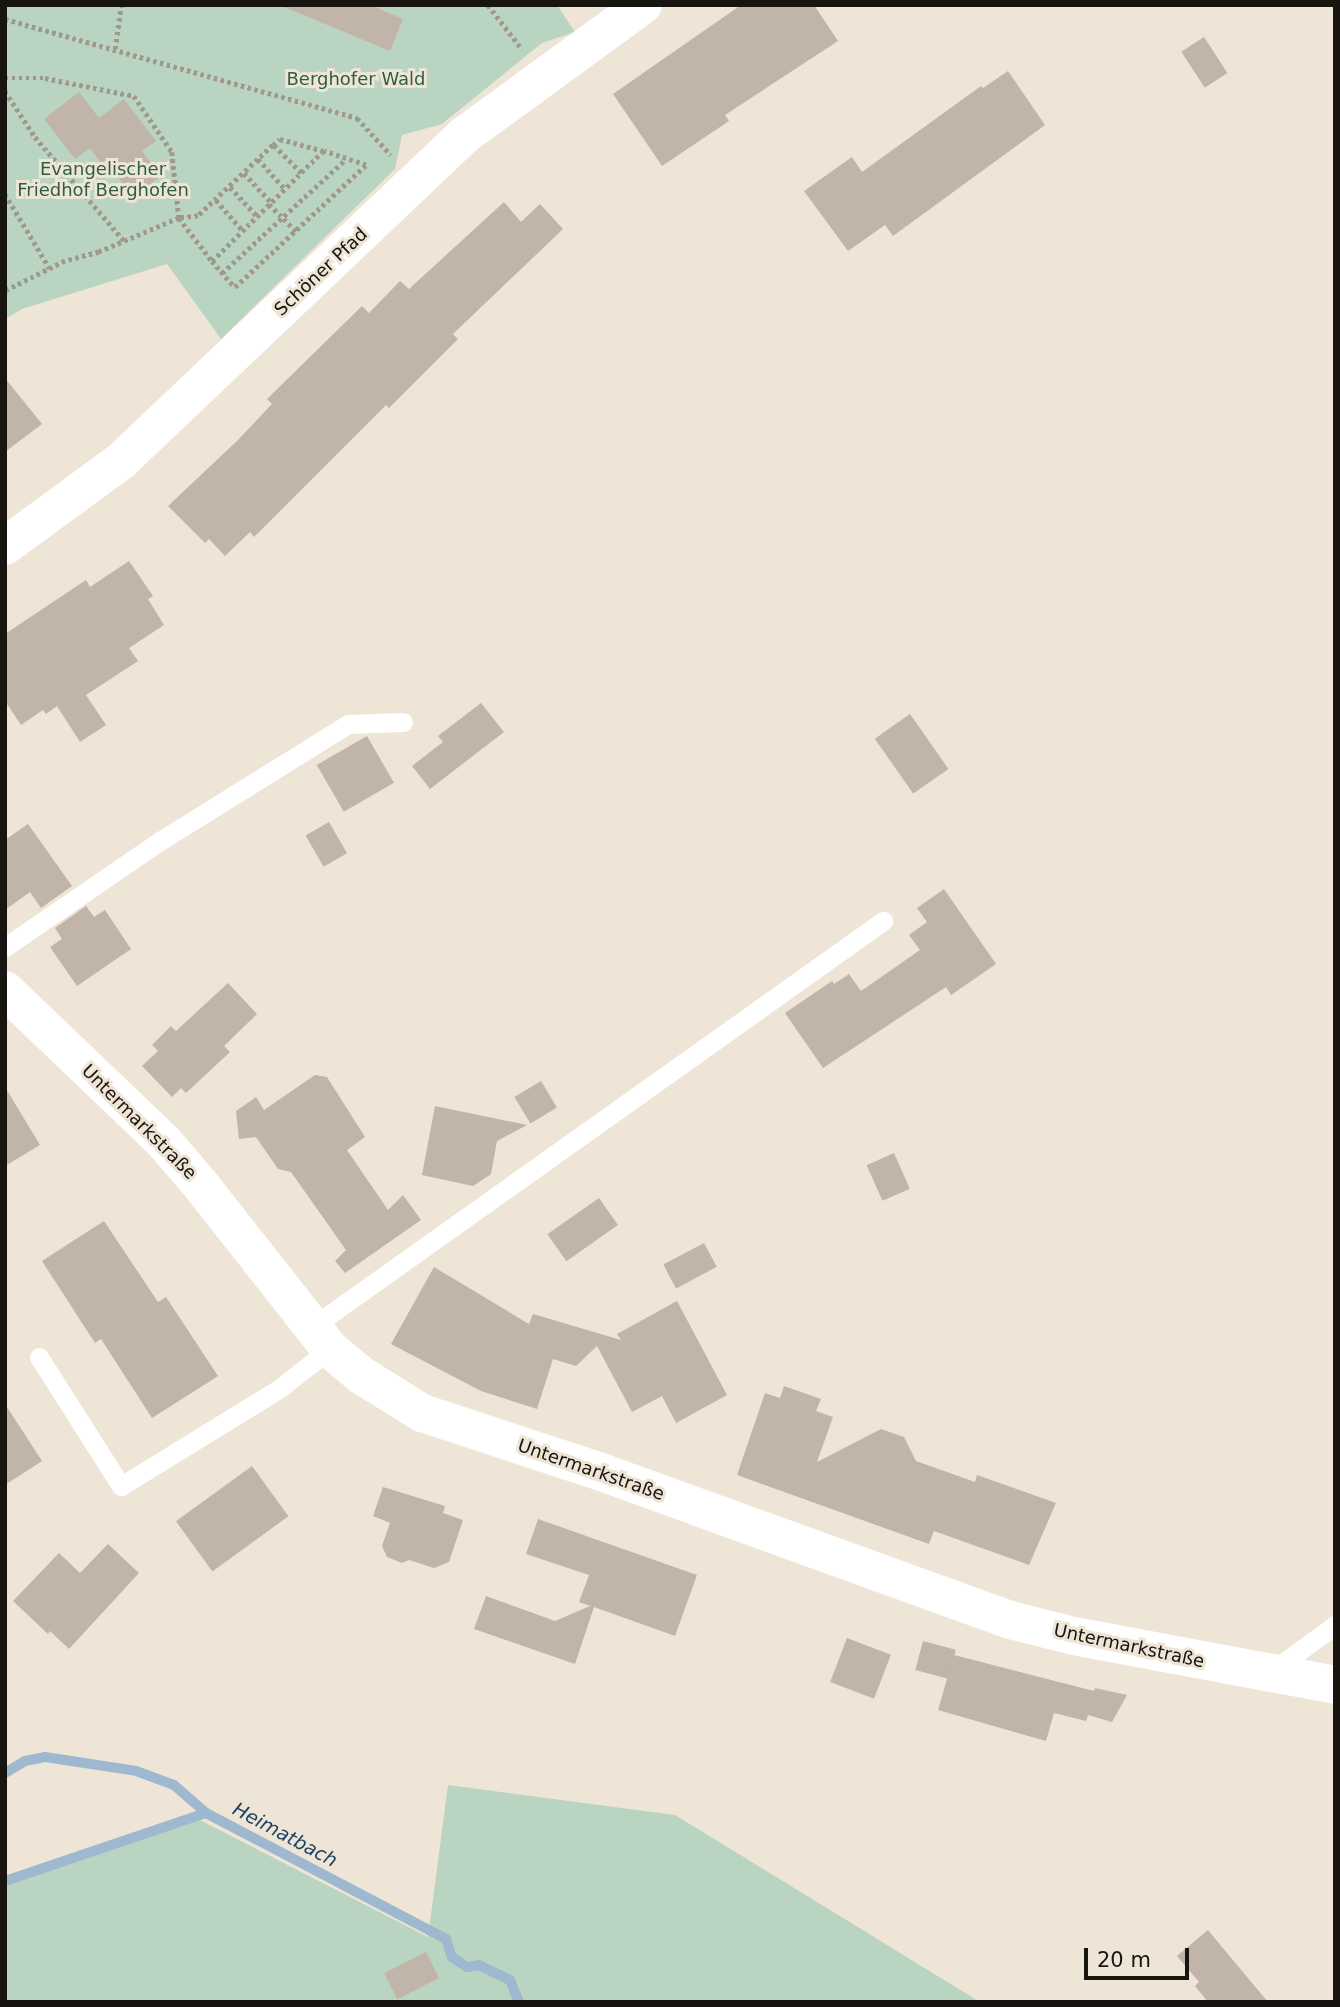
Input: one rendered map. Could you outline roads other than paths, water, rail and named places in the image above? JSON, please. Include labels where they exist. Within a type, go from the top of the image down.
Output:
[{"type":"street","name":"Schöner Pfad","points":[[5,546],[121,461],[466,134],[643,5]]},
{"type":"street","name":"Untermarkstraße","points":[[5,990],[163,1141],[321,1338],[361,1375],[422,1413],[604,1472],[1012,1620],[1074,1636],[1335,1685]]},
{"type":"lane","points":[[5,947],[160,841],[348,724],[403,722]]},
{"type":"lane","points":[[39,1357],[121,1486],[280,1388],[321,1338],[883,921]]},
{"type":"lane","points":[[1268,1674],[1335,1625]]},
{"type":"waterway","name":"Heimatbach","points":[[5,1773],[25,1761],[45,1757],[136,1771],[174,1785],[206,1813],[446,1939],[452,1957],[467,1967],[479,1965],[510,1980],[519,2002]]},
{"type":"waterway","points":[[5,1881],[206,1813]]},
{"type":"park label","name":"Berghofer Wald","points":[[356,79]]},
{"type":"park label","name":"Evangelischer Friedhof Berghofen","points":[[103,180]]}]
